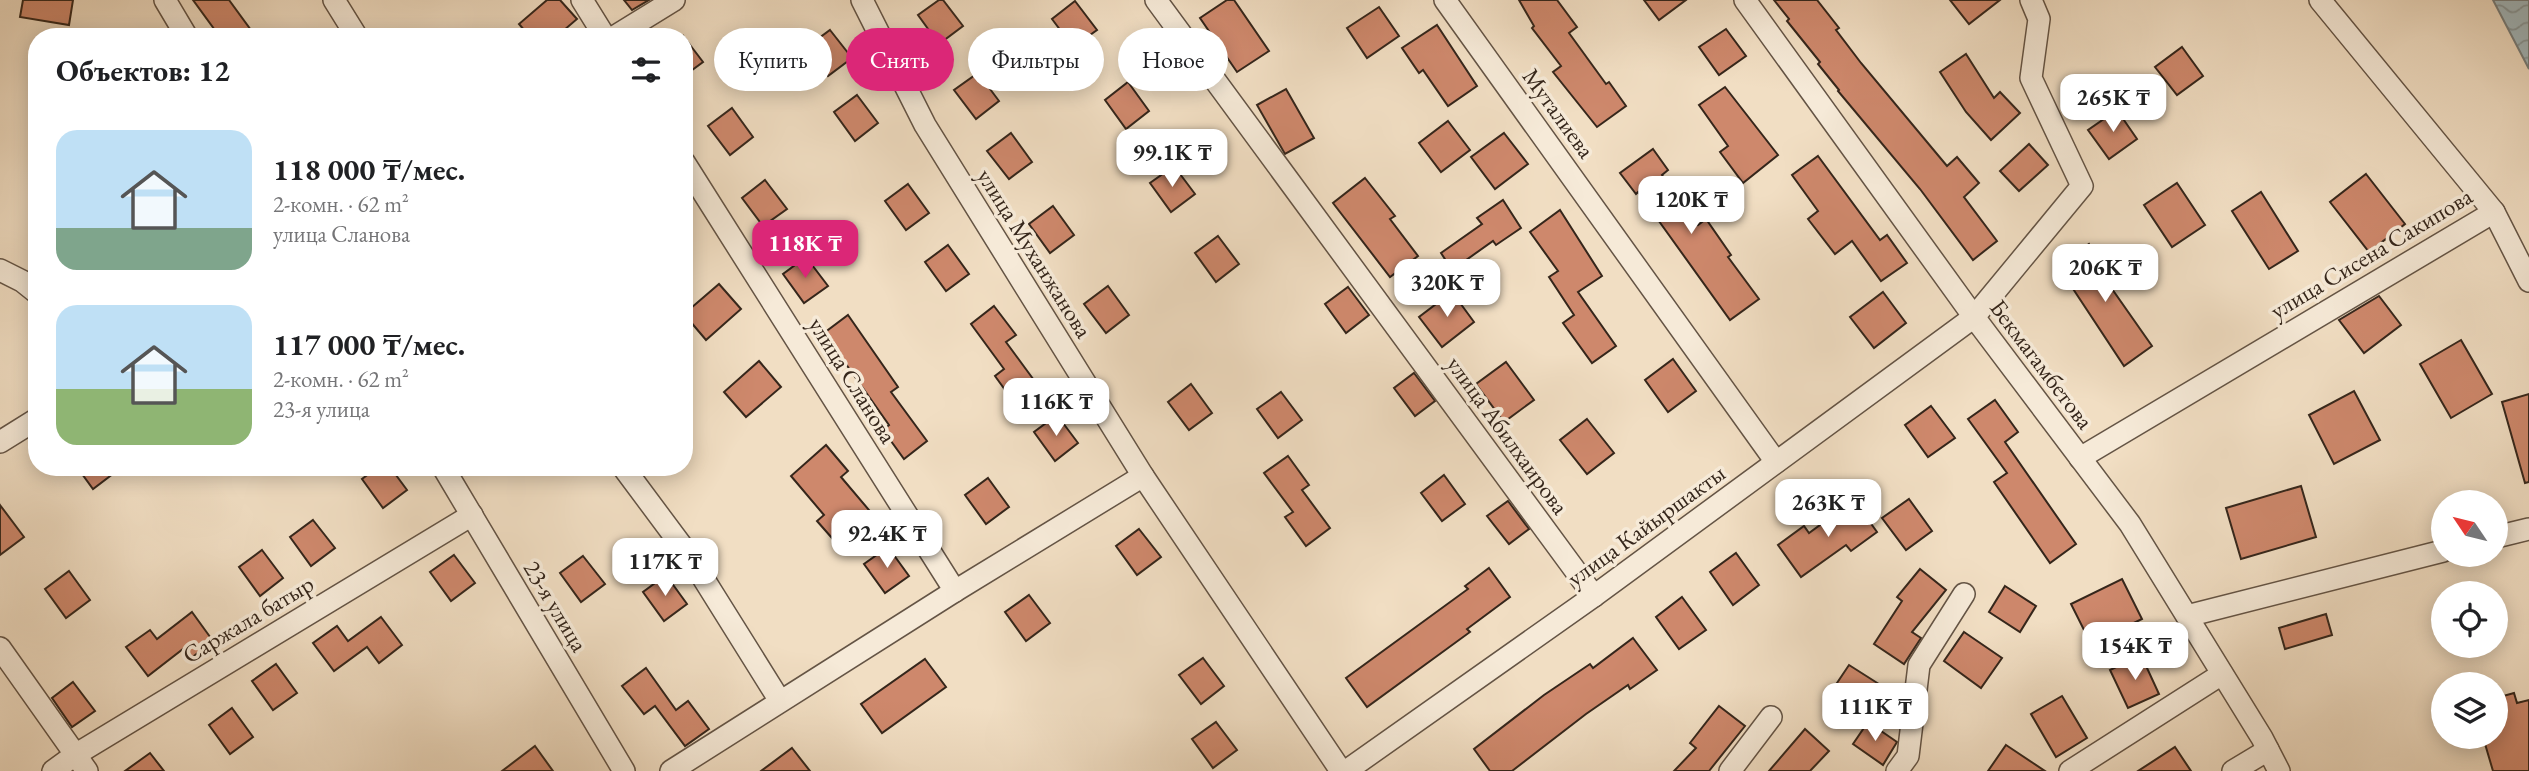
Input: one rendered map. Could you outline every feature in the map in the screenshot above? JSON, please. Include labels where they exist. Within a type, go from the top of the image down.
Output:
[{"type":"street","points":[[165,0],[182,28]]},
{"type":"street","points":[[334,0],[351,28]]},
{"type":"street","points":[[582,0],[599,28]]},
{"type":"street","points":[[629,28],[674,0]]},
{"type":"street","name":"улица Муханжанова","points":[[862,0],[925,125],[1143,476],[1343,771]]},
{"type":"street","name":"улица Абилхаирова","points":[[1156,0],[1594,596]]},
{"type":"street","name":"Муталиева","points":[[1446,0],[1776,462]]},
{"type":"street","name":"Бекмагамбетова","points":[[1745,0],[1973,317],[2130,524],[2279,771]]},
{"type":"street","name":"улица Кайыршакты","points":[[1343,771],[1594,596],[1973,317],[2082,186],[2031,78],[2039,19],[2031,0]]},
{"type":"street","name":"улица Сисена Сакипова","points":[[2080,458],[2494,212],[2320,0]]},
{"type":"street","name":"улица Сланова","points":[[693,176],[955,591]]},
{"type":"street","points":[[2494,212],[2529,281]]},
{"type":"street","points":[[0,270],[28,286]]},
{"type":"street","points":[[0,442],[28,425]]},
{"type":"street","name":"23-я улица","points":[[448,476],[624,771]]},
{"type":"street","points":[[630,476],[690,557],[780,701]]},
{"type":"street","points":[[671,771],[955,591],[1143,476]]},
{"type":"street","name":"Саржала батыр","points":[[54,771],[81,763],[472,515]]},
{"type":"street","points":[[2508,534],[2529,529]]},
{"type":"street","points":[[2187,616],[2431,554]]},
{"type":"street","points":[[1897,771],[1908,756],[1919,665],[1964,594]]},
{"type":"street","points":[[0,648],[81,763]]},
{"type":"street","points":[[2070,771],[2222,674]]},
{"type":"street","points":[[1730,771],[1771,717]]},
{"type":"street","points":[[2234,771],[2268,750]]},
{"type":"water","points":[[2493,0],[2529,0],[2529,69]]},
{"type":"building","points":[[23,0],[73,0],[69,25],[20,17]]},
{"type":"building","points":[[193,0],[229,0],[249,28],[213,28]]},
{"type":"building","points":[[547,0],[560,0],[577,19],[566,28],[522,28],[519,24]]},
{"type":"building","points":[[624,0],[649,0],[632,10]]},
{"type":"building","points":[[943,0],[963,26],[954,33],[954,28],[927,28],[918,15]]},
{"type":"building","points":[[1227,0],[1234,0],[1269,51],[1237,72],[1228,59],[1228,28],[1207,28],[1200,18]]},
{"type":"building","points":[[1519,0],[1557,0],[1577,27],[1569,33],[1606,84],[1609,82],[1626,106],[1597,127],[1553,72],[1561,66],[1532,28],[1534,26]]},
{"type":"building","points":[[1644,0],[1686,0],[1659,20]]},
{"type":"building","points":[[1774,0],[1817,0],[1861,63],[1947,166],[1957,157],[1979,183],[1964,197],[1997,241],[1973,260],[1920,189],[1838,91]]},
{"type":"building","points":[[1950,0],[2000,0],[1969,24]]},
{"type":"building","points":[[1075,1],[1095,28],[1059,28],[1052,19]]},
{"type":"building","points":[[1379,7],[1399,36],[1367,58],[1347,28]]},
{"type":"building","points":[[1437,25],[1477,86],[1448,106],[1423,70],[1419,73],[1402,48]]},
{"type":"building","points":[[1726,29],[1746,56],[1719,75],[1699,47]]},
{"type":"building","points":[[832,33],[846,50],[846,62],[832,73]]},
{"type":"building","points":[[2182,47],[2203,76],[2177,95],[2155,67]]},
{"type":"building","points":[[693,49],[703,62],[693,69]]},
{"type":"building","points":[[1966,54],[1994,98],[2000,92],[2020,113],[1991,140],[1966,112],[1940,72]]},
{"type":"building","points":[[968,80],[968,91],[992,91],[999,101],[976,119],[954,90]]},
{"type":"building","points":[[1725,87],[1778,155],[1743,183],[1720,152],[1728,146],[1699,105]]},
{"type":"building","points":[[1286,89],[1314,138],[1285,154],[1257,105]]},
{"type":"building","points":[[1118,90],[1135,91],[1149,111],[1126,129],[1105,100]]},
{"type":"building","points":[[857,95],[878,123],[855,141],[834,112]]},
{"type":"building","points":[[732,108],[753,137],[730,155],[708,126]]},
{"type":"building","points":[[2117,110],[2137,139],[2109,159],[2088,130]]},
{"type":"building","points":[[1448,121],[1470,150],[1441,172],[1419,143]]},
{"type":"building","points":[[1011,133],[1032,162],[1009,179],[987,151]]},
{"type":"building","points":[[1504,133],[1528,164],[1495,189],[1471,157]]},
{"type":"building","points":[[2029,144],[2048,165],[2019,191],[2000,171]]},
{"type":"building","points":[[1653,149],[1668,170],[1662,175],[1698,225],[1706,219],[1731,255],[1728,257],[1759,299],[1730,320],[1638,192],[1636,194],[1620,173]]},
{"type":"building","points":[[1818,156],[1880,240],[1887,235],[1907,263],[1881,281],[1852,241],[1835,254],[1808,219],[1818,211],[1792,175]]},
{"type":"building","points":[[1174,166],[1195,194],[1171,212],[1150,183]]},
{"type":"building","points":[[2366,174],[2405,224],[2369,252],[2330,202]]},
{"type":"building","points":[[1365,178],[1395,216],[1390,219],[1418,256],[1390,277],[1333,203]]},
{"type":"building","points":[[765,180],[787,209],[763,226],[742,198]]},
{"type":"building","points":[[2177,183],[2205,225],[2172,247],[2144,205]]},
{"type":"building","points":[[908,184],[929,213],[906,230],[885,201]]},
{"type":"building","points":[[2261,192],[2298,251],[2269,269],[2232,211]]},
{"type":"building","points":[[1503,200],[1521,228],[1496,245],[1493,241],[1452,270],[1441,253],[1482,224],[1477,218]]},
{"type":"building","points":[[1053,206],[1074,235],[1050,253],[1029,224]]},
{"type":"building","points":[[1560,210],[1602,276],[1578,292],[1616,346],[1592,363],[1563,323],[1574,315],[1549,277],[1558,271],[1530,232]]},
{"type":"building","points":[[1218,236],[1239,264],[1216,282],[1195,253]]},
{"type":"building","points":[[2089,244],[2116,282],[2110,286],[2152,346],[2124,366],[2058,266]]},
{"type":"building","points":[[948,245],[969,274],[946,291],[925,262]]},
{"type":"building","points":[[806,257],[828,286],[804,303],[783,274]]},
{"type":"building","points":[[719,284],[741,309],[706,340],[693,325],[693,306]]},
{"type":"building","points":[[1108,286],[1129,315],[1106,333],[1084,304]]},
{"type":"building","points":[[1348,287],[1369,315],[1346,333],[1325,304]]},
{"type":"building","points":[[1452,292],[1474,322],[1442,347],[1419,317]]},
{"type":"building","points":[[1883,292],[1906,323],[1874,348],[1850,317]]},
{"type":"building","points":[[2379,296],[2401,325],[2364,353],[2339,320]]},
{"type":"building","points":[[994,306],[1016,335],[1006,342],[1039,387],[1016,405],[995,376],[1004,369],[971,324]]},
{"type":"building","points":[[848,315],[898,387],[891,392],[927,441],[904,459],[883,430],[889,425],[824,333]]},
{"type":"building","points":[[2461,340],[2492,394],[2451,418],[2420,364]]},
{"type":"building","points":[[1673,359],[1696,391],[1668,412],[1645,380]]},
{"type":"building","points":[[759,361],[781,387],[746,417],[724,392]]},
{"type":"building","points":[[1506,362],[1534,400],[1504,422],[1476,384]]},
{"type":"building","points":[[1414,373],[1435,401],[1415,416],[1394,388]]},
{"type":"building","points":[[1191,384],[1212,413],[1189,430],[1168,402]]},
{"type":"building","points":[[2354,391],[2380,440],[2334,464],[2309,415]]},
{"type":"building","points":[[1281,392],[1302,420],[1278,438],[1257,409]]},
{"type":"building","points":[[2529,394],[2529,482],[2525,483],[2502,402]]},
{"type":"building","points":[[1995,400],[2018,432],[2005,442],[2076,544],[2050,563],[1994,482],[2007,473],[1968,419]]},
{"type":"building","points":[[1931,406],[1955,438],[1928,457],[1905,425]]},
{"type":"building","points":[[1057,415],[1078,443],[1055,461],[1034,432]]},
{"type":"building","points":[[1587,419],[1614,453],[1587,474],[1560,440]]},
{"type":"building","points":[[826,445],[848,471],[841,477],[874,516],[839,546],[817,521],[824,515],[791,476]]},
{"type":"building","points":[[1288,456],[1309,485],[1302,490],[1330,528],[1306,546],[1285,517],[1293,512],[1264,473]]},
{"type":"building","points":[[1444,475],[1465,504],[1442,521],[1421,493]]},
{"type":"building","points":[[84,476],[110,476],[93,489]]},
{"type":"building","points":[[366,476],[397,476],[407,490],[383,508],[362,479]]},
{"type":"building","points":[[988,478],[1009,507],[986,524],[965,495]]},
{"type":"building","points":[[2301,486],[2316,537],[2241,559],[2226,508]]},
{"type":"building","points":[[1909,499],[1932,531],[1906,550],[1882,518]]},
{"type":"building","points":[[1854,500],[1877,532],[1851,551],[1846,545],[1801,577],[1778,545],[1804,526],[1809,533]]},
{"type":"building","points":[[1508,501],[1529,529],[1509,544],[1487,516]]},
{"type":"building","points":[[0,505],[24,537],[0,555]]},
{"type":"building","points":[[313,520],[335,548],[311,566],[290,537]]},
{"type":"building","points":[[1139,529],[1161,557],[1137,575],[1116,546]]},
{"type":"building","points":[[888,547],[909,576],[885,593],[864,564]]},
{"type":"building","points":[[262,550],[283,578],[260,596],[239,567]]},
{"type":"building","points":[[1736,553],[1759,585],[1733,605],[1710,572]]},
{"type":"building","points":[[454,555],[475,583],[451,601],[430,572]]},
{"type":"building","points":[[583,556],[605,584],[581,602],[560,573]]},
{"type":"building","points":[[1489,568],[1510,597],[1467,629],[1470,632],[1367,707],[1346,678],[1468,589],[1465,586]]},
{"type":"building","points":[[1920,569],[1946,590],[1912,632],[1921,638],[1904,664],[1874,644],[1902,601],[1897,597]]},
{"type":"building","points":[[69,571],[90,600],[66,618],[45,589]]},
{"type":"building","points":[[666,575],[687,604],[664,621],[643,592]]},
{"type":"building","points":[[2122,579],[2142,619],[2091,644],[2071,604]]},
{"type":"building","points":[[2005,586],[2036,606],[2020,632],[1989,612]]},
{"type":"building","points":[[1029,595],[1050,623],[1026,641],[1005,612]]},
{"type":"building","points":[[1682,597],[1706,630],[1679,649],[1656,617]]},
{"type":"building","points":[[192,612],[213,641],[190,659],[183,649],[148,676],[126,647],[150,630],[157,639]]},
{"type":"building","points":[[2326,614],[2332,635],[2285,649],[2279,628]]},
{"type":"building","points":[[381,617],[402,645],[379,663],[367,647],[334,671],[313,643],[337,626],[348,641]]},
{"type":"building","points":[[1964,632],[2002,658],[1981,688],[1944,661]]},
{"type":"building","points":[[1633,638],[1657,670],[1630,689],[1628,685],[1586,714],[1512,771],[1490,771],[1474,749],[1544,695],[1590,664],[1593,668]]},
{"type":"building","points":[[2141,655],[2159,694],[2128,708],[2110,670]]},
{"type":"building","points":[[1203,658],[1224,686],[1201,704],[1179,675]]},
{"type":"building","points":[[925,659],[946,687],[882,733],[861,704]]},
{"type":"building","points":[[276,664],[297,693],[273,710],[252,681]]},
{"type":"building","points":[[1849,665],[1882,686],[1871,705],[1837,683]]},
{"type":"building","points":[[646,668],[676,710],[688,701],[709,729],[685,746],[655,706],[644,714],[622,686]]},
{"type":"building","points":[[73,682],[95,711],[72,727],[52,698]]},
{"type":"building","points":[[2514,693],[2517,703],[2529,700],[2529,771],[2493,771],[2487,749],[2508,749],[2508,695]]},
{"type":"building","points":[[2062,696],[2087,738],[2056,757],[2031,714]]},
{"type":"building","points":[[1719,706],[1745,726],[1709,771],[1674,771],[1696,748],[1690,743]]},
{"type":"building","points":[[232,708],[253,737],[230,754],[209,725]]},
{"type":"building","points":[[1216,722],[1237,750],[1213,768],[1192,739]]},
{"type":"building","points":[[1868,722],[1897,742],[1883,765],[1853,744]]},
{"type":"building","points":[[1805,729],[1829,751],[1810,771],[1769,771]]},
{"type":"building","points":[[2006,745],[2045,771],[1988,771]]},
{"type":"building","points":[[535,746],[553,771],[502,771]]},
{"type":"building","points":[[2175,747],[2191,771],[2138,771]]},
{"type":"building","points":[[792,748],[810,771],[761,771]]},
{"type":"building","points":[[150,753],[164,771],[125,771]]}]
